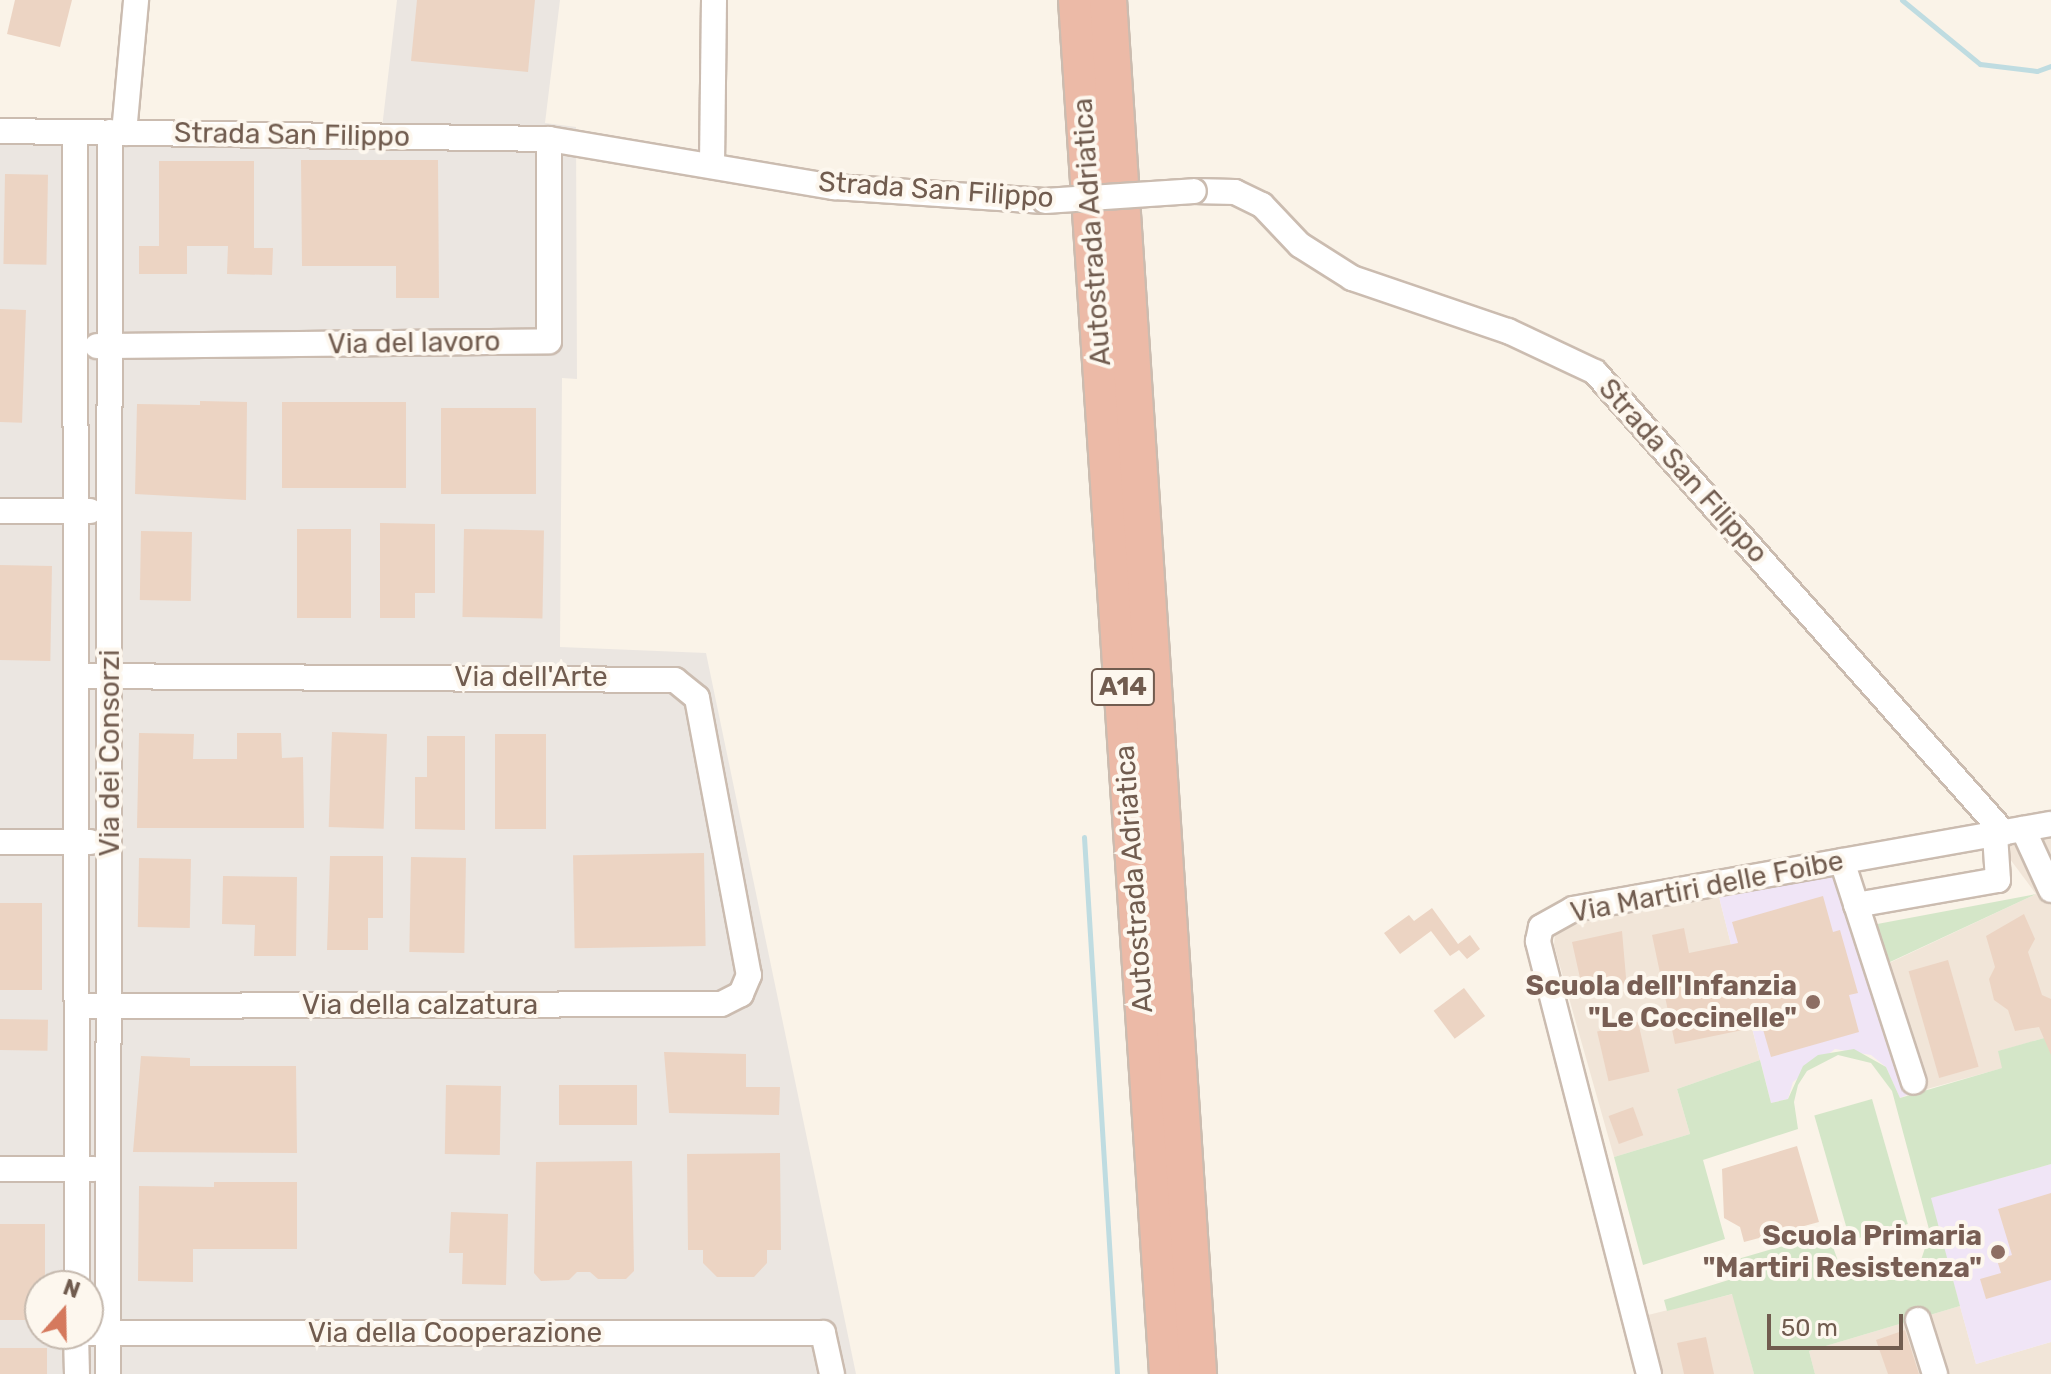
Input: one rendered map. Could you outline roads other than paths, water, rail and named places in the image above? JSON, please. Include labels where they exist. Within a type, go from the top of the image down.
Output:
[{"type":"highway","name":"Autostrada Adriatica","points":[[1077,0],[1168,1374]]},
{"type":"highway","name":"Autostrada Adriatica","points":[[1108,0],[1198,1374]]},
{"type":"street","name":"Via dei Consorzi","points":[[102,1270],[109,1169],[110,345],[117,132],[136,0]]},
{"type":"street","points":[[712,164],[714,0]]},
{"type":"street","name":"Strada San Filippo","points":[[0,131],[549,139],[712,164],[834,187],[1045,201],[1194,191],[1235,192],[1262,205],[1300,245],[1352,278],[1508,331],[1595,372],[2008,832],[2051,890]]},
{"type":"street","name":"Via dei Consorzi","points":[[75,132],[77,1270]]},
{"type":"street","name":"Via del lavoro","points":[[75,346],[549,341],[549,139]]},
{"type":"street","points":[[0,511],[110,511]]},
{"type":"street","name":"Via dell'Arte","points":[[76,676],[675,680],[697,698],[749,975]]},
{"type":"street","name":"Via Martiri delle Foibe","points":[[1649,1374],[1538,941],[1548,919],[1573,909],[2051,824]]},
{"type":"street","points":[[1856,905],[1998,880],[2008,832]]},
{"type":"street","points":[[0,842],[110,843]]},
{"type":"street","points":[[1842,861],[1914,1082]]},
{"type":"street","name":"Via della calzatura","points":[[77,1006],[721,1004],[741,994],[749,975]]},
{"type":"street","points":[[0,1169],[109,1169]]},
{"type":"street","points":[[1918,1320],[1935,1374]]},
{"type":"street","name":"Via della Cooperazione","points":[[104,1333],[823,1333],[832,1374]]},
{"type":"street","points":[[76,1350],[77,1374]]},
{"type":"street","name":"Via dei Consorzi","points":[[102,1350],[108,1374]]},
{"type":"waterway","points":[[1902,0],[1980,64],[2037,71],[2051,66]]},
{"type":"waterway","points":[[1084,837],[1117,1374]]},
{"type":"place","name":"Scuola dell'Infanzia \"Le Coccinelle\"","points":[[1813,1002]]},
{"type":"place","name":"Scuola Primaria \"Martiri Resistenza\"","points":[[1998,1252]]}]
